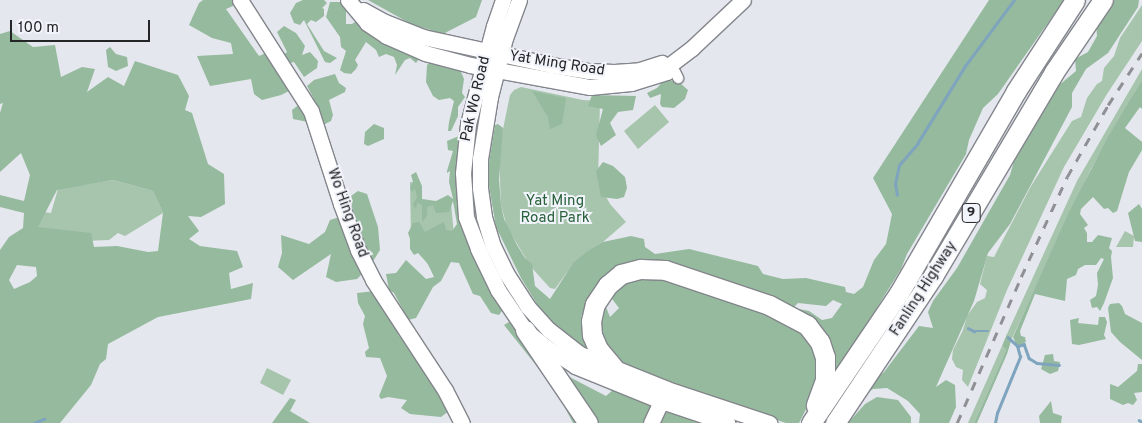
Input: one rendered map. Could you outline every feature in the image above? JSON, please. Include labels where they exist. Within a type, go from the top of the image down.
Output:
[{"type":"highway","name":"Fanling Highway","points":[[810,423],[899,292],[1016,91],[1075,0]]},
{"type":"highway","name":"Fanling Highway","points":[[835,423],[933,276],[1054,72],[1103,0]]},
{"type":"highway","points":[[614,368],[598,349],[592,335],[591,321],[599,298],[612,281],[631,270],[653,268],[672,271],[780,309],[811,330],[824,352],[826,372],[810,423]]},
{"type":"highway","points":[[525,330],[588,423]]},
{"type":"main road","name":"Wo Hing Road","points":[[240,0],[311,111],[358,250],[374,280],[445,390],[462,423]]},
{"type":"main road","name":"Pak Wo Road","points":[[503,0],[492,61],[479,174],[482,209],[493,246],[520,296],[549,330],[580,354],[614,368],[664,395]]},
{"type":"main road","name":"Pak Wo Road","points":[[519,0],[492,61],[466,141],[463,173],[466,217],[495,286],[525,330],[546,347],[575,366],[664,395]]},
{"type":"main road","name":"Yat Ming Road","points":[[348,1],[367,23],[392,39],[425,53],[492,61],[574,85],[606,86],[666,72],[671,64],[692,48],[743,0]]},
{"type":"main road","points":[[651,423],[664,395]]},
{"type":"main road","points":[[664,395],[727,423]]},
{"type":"main road","points":[[664,395],[769,423]]},
{"type":"street","points":[[671,64],[678,78]]},
{"type":"green space","points":[[203,0],[233,0],[233,6],[226,9],[259,56],[266,53],[281,57],[287,52],[277,32],[284,26],[296,33],[305,46],[302,55],[310,52],[318,61],[317,68],[304,77],[294,62],[285,64],[291,90],[262,100],[254,94],[251,79],[210,86],[197,56],[233,54],[231,43],[212,38],[189,25],[199,3]]},
{"type":"green space","points":[[303,0],[324,0],[327,3],[322,8],[324,9],[324,16],[316,22],[311,20],[307,24],[324,51],[337,58],[330,63],[325,62],[304,20],[300,25],[294,23],[290,13],[296,3]]},
{"type":"green space","points":[[368,0],[482,0],[476,17],[443,34],[411,24]]},
{"type":"green space","points":[[989,0],[1064,0],[998,94],[983,108],[969,140],[966,154],[907,254],[901,269],[835,375],[793,310],[809,311],[822,320],[832,318],[842,304],[833,300],[826,306],[798,303],[793,308],[660,264],[587,301],[581,317],[581,330],[588,351],[550,325],[521,278],[496,227],[489,186],[489,162],[495,125],[498,124],[503,128],[499,179],[504,219],[525,258],[532,264],[535,286],[550,299],[573,263],[590,249],[603,242],[631,236],[644,239],[645,247],[655,254],[689,249],[758,266],[763,274],[783,279],[806,278],[845,287],[846,292],[854,294],[863,287],[874,260],[886,244],[892,214],[873,178]]},
{"type":"green space","points":[[1111,0],[1139,0],[1138,7],[1108,53],[1086,69],[1072,93],[1072,107],[1010,224],[988,253],[974,301],[936,387],[946,380],[955,385],[956,407],[949,423],[919,423],[920,414],[908,401],[887,388],[873,389],[863,396],[869,384],[884,372],[919,326],[933,328],[928,312],[933,301],[957,268],[1010,175],[1018,147],[1029,135],[1058,86],[1076,71],[1075,59],[1088,52],[1097,36],[1096,22]]},
{"type":"green space","points":[[330,2],[340,2],[346,10],[346,24],[352,24],[358,20],[419,59],[416,63],[410,58],[405,60],[395,75],[397,65],[394,57],[386,54],[379,57],[376,50],[366,42],[355,60],[358,65],[356,69],[351,74],[344,73],[340,70],[346,51],[341,47],[340,37],[326,17]]},
{"type":"green space","points":[[1142,5],[1142,41],[1107,94],[1064,167],[1007,290],[968,387],[962,380],[963,370],[956,367],[952,359],[953,350],[963,330],[967,316],[977,302],[985,298],[987,290],[980,284],[987,256],[994,257],[1031,186],[1072,121],[1081,117],[1087,98],[1097,84],[1102,81],[1104,68],[1114,56],[1120,38]]},
{"type":"green space","points":[[10,31],[33,47],[55,45],[61,77],[82,67],[95,69],[87,92],[108,77],[124,86],[135,61],[178,75],[189,96],[185,110],[192,113],[208,164],[224,174],[225,204],[201,217],[188,216],[199,231],[189,239],[200,246],[237,251],[243,267],[229,273],[231,289],[253,283],[251,299],[158,317],[108,344],[106,359],[100,364],[91,385],[60,423],[0,423],[0,250],[9,237],[23,228],[24,213],[0,207],[0,195],[24,201],[30,175],[21,153],[0,172],[0,113],[3,103],[0,104],[0,34]],"holes":[[[113,180],[153,191],[163,213],[158,251],[148,252],[117,246],[94,247],[91,233],[38,227],[57,190]],[[17,265],[36,267],[37,276],[30,282],[14,289],[9,280]]]},
{"type":"green space","points":[[110,47],[116,54],[127,57],[128,66],[116,71],[108,67],[106,50]]},
{"type":"green space","points":[[432,60],[459,67],[464,79],[462,93],[465,97],[458,107],[458,116],[451,131],[448,131],[454,101],[450,98],[439,100],[433,96],[426,82],[427,65]]},
{"type":"green space","points":[[1142,69],[1142,80],[1091,169],[1012,338],[1007,334],[1077,181]]},
{"type":"green space","points":[[335,74],[339,83],[346,88],[345,92],[329,100],[333,115],[331,121],[323,125],[293,119],[292,110],[308,98],[314,99],[307,86],[314,80]]},
{"type":"green space","points":[[665,79],[680,83],[688,90],[685,99],[674,108],[662,107],[660,104],[661,94],[650,98],[647,93],[657,88]]},
{"type":"green space","points":[[1142,80],[1142,109],[1140,107],[1125,128],[1142,142],[1142,150],[1129,172],[1117,211],[1113,213],[1108,208],[1104,209],[1093,197],[1081,209],[1080,214],[1088,225],[1084,228],[1087,233],[1087,242],[1092,242],[1098,235],[1112,238],[1109,248],[1112,251],[1113,278],[1104,303],[1100,311],[1097,307],[1092,308],[1090,300],[1096,296],[1098,285],[1097,273],[1104,259],[1101,258],[1096,265],[1085,265],[1078,269],[1076,275],[1067,279],[1065,301],[1035,294],[1020,331],[1021,336],[1025,337],[1026,342],[1017,346],[1013,337],[1069,212],[1108,137]]},
{"type":"green space","name":"Yat Ming Road Park","points":[[521,87],[583,100],[600,101],[598,182],[610,204],[626,222],[572,265],[555,289],[550,288],[531,267],[507,227],[501,205],[499,154],[502,134],[510,95],[514,90]]},
{"type":"green space","points":[[532,91],[566,98],[562,124],[550,129],[548,117]]},
{"type":"green space","points":[[592,95],[636,96],[633,110],[618,112],[610,123],[616,135],[601,146],[596,135],[603,109],[588,106]]},
{"type":"green space","points":[[655,105],[669,122],[638,149],[624,131]]},
{"type":"green space","points":[[374,124],[384,128],[384,139],[368,146],[364,144],[365,132]]},
{"type":"green space","points":[[459,136],[461,147],[457,150],[459,162],[456,169],[504,308],[499,315],[491,313],[480,296],[473,294],[459,263],[451,262],[441,281],[433,287],[416,318],[408,320],[401,317],[404,312],[394,293],[389,290],[386,274],[396,273],[406,260],[426,279],[434,277],[428,264],[418,253],[414,255],[410,249],[408,233],[413,223],[419,222],[425,232],[444,222],[446,230],[452,231],[457,224],[453,201],[449,212],[436,213],[433,205],[427,207],[427,216],[422,222],[422,205],[417,203],[416,209],[413,205],[417,197],[415,189],[412,192],[410,188],[413,182],[411,175],[416,172],[422,186],[422,199],[436,201],[448,195],[453,199],[449,182],[450,171],[447,173],[447,171],[453,151],[448,150],[447,141]]},
{"type":"green space","points":[[603,162],[613,166],[625,177],[627,188],[624,197],[617,199],[601,197],[596,171]]},
{"type":"green space","points":[[113,180],[153,191],[163,213],[125,236],[118,233],[109,240],[57,242],[32,230],[37,211],[51,213],[58,189]]},
{"type":"green space","points":[[410,182],[419,183],[420,202],[451,202],[454,236],[430,268],[411,237]]},
{"type":"green space","points":[[358,191],[367,194],[378,227],[380,250],[370,266],[357,279],[336,282],[326,277],[331,254],[293,280],[278,267],[282,253],[281,235],[309,244],[325,232],[330,220],[343,216],[353,218],[351,196]]},
{"type":"green space","points":[[1139,204],[1142,209],[1142,242],[1135,241],[1128,213]]},
{"type":"green space","points":[[1125,231],[1134,236],[1133,247],[1116,247]]},
{"type":"green space","points":[[655,276],[768,312],[803,333],[813,344],[820,382],[799,423],[786,423],[642,375],[619,361],[602,340],[598,319],[604,302],[610,317],[619,308],[609,295],[626,281]]},
{"type":"green space","points":[[375,291],[402,329],[398,335],[442,371],[440,386],[458,404],[441,417],[410,414],[401,408],[407,400],[388,397],[381,399],[379,396],[387,376],[380,358],[366,357],[365,352],[369,348],[363,324],[365,316],[358,303],[357,293]]},
{"type":"green space","points":[[1119,303],[1125,314],[1142,323],[1142,360],[1111,332],[1108,308],[1110,304]]},
{"type":"green space","points":[[1099,317],[1105,317],[1107,322],[1104,335],[1106,339],[1079,345],[1072,344],[1070,320],[1079,318],[1078,323],[1098,325]]},
{"type":"green space","points":[[509,322],[556,370],[606,396],[633,372],[658,415],[671,411],[708,423],[573,423],[555,389],[504,325]]},
{"type":"green space","points":[[1007,334],[1012,338],[1007,354],[977,423],[974,423],[1006,350],[1002,346]]},
{"type":"green space","points":[[1002,346],[1006,350],[974,423],[968,423]]},
{"type":"green space","points":[[1053,354],[1054,361],[1060,362],[1058,371],[1050,374],[1041,369],[1045,355]]},
{"type":"green space","points":[[1138,364],[1142,364],[1142,392],[1134,393],[1137,400],[1133,405],[1128,403],[1123,405],[1110,399],[1110,384],[1118,387],[1137,371]]},
{"type":"green space","points":[[267,368],[291,380],[283,395],[260,383]]},
{"type":"green space","points":[[877,397],[898,400],[911,417],[911,423],[848,423],[865,404]]},
{"type":"green space","points":[[290,398],[296,400],[290,411],[310,423],[272,423]]},
{"type":"green space","points":[[1051,401],[1053,413],[1062,416],[1061,423],[1040,423],[1039,416]]},
{"type":"waterway","points":[[897,195],[895,184],[899,165],[917,144],[965,66],[1014,0]]},
{"type":"waterway","points":[[968,328],[974,331],[988,331]]},
{"type":"waterway","points":[[995,423],[997,413],[1020,357],[1017,346],[1008,338]]},
{"type":"waterway","points":[[1018,346],[1024,344],[1029,358],[1037,363],[1059,365]]},
{"type":"waterway","points":[[34,423],[44,419]]},
{"type":"railway","points":[[957,423],[1067,177],[1108,105],[1142,53]]}]
